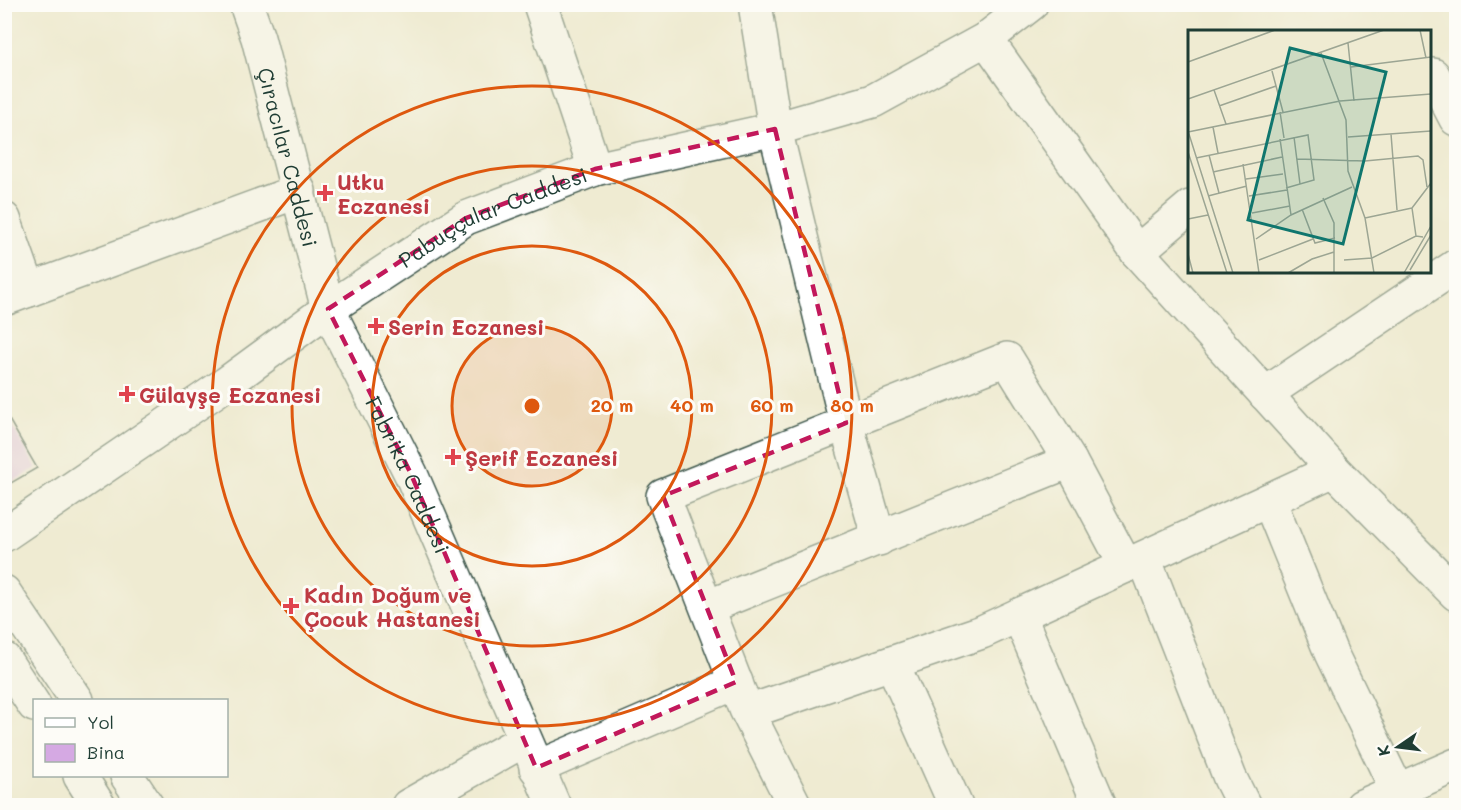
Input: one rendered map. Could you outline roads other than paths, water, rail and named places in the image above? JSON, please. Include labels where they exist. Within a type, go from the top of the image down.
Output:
[{"type":"street","name":"Çıracılar Caddesi","points":[[246,4],[258,38],[328,309]]},
{"type":"street","points":[[540,4],[595,169]]},
{"type":"street","points":[[755,4],[775,129],[846,423],[879,539]]},
{"type":"street","name":"Pabuççular Caddesi","points":[[4,536],[227,384],[328,309],[466,218],[595,169],[775,129],[873,102],[986,39],[1031,4]]},
{"type":"street","points":[[986,39],[1137,252],[1334,470],[1456,594]]},
{"type":"street","points":[[1440,74],[1456,119]]},
{"type":"street","points":[[4,219],[17,294],[299,191]]},
{"type":"street","points":[[1137,252],[1188,209]]},
{"type":"street","points":[[1265,394],[1456,266]]},
{"type":"street","name":"Fabrika Caddesi","points":[[328,309],[411,474],[554,806]]},
{"type":"street","points":[[795,806],[748,712],[663,496],[1007,359],[1135,562],[1244,806]]},
{"type":"street","points":[[707,607],[1070,461]]},
{"type":"street","points":[[748,712],[982,632],[1334,470]]},
{"type":"street","points":[[1269,500],[1331,653],[1397,790]]},
{"type":"street","points":[[4,592],[76,699]]},
{"type":"street","points":[[1019,615],[1100,806]]},
{"type":"street","points":[[4,659],[33,703]]},
{"type":"street","points":[[892,663],[956,806]]},
{"type":"street","points":[[408,806],[530,754],[736,682]]},
{"type":"street","points":[[1362,806],[1456,765]]},
{"type":"street","points":[[81,777],[99,806]]},
{"type":"street","points":[[128,777],[147,806]]},
{"type":"railway","points":[[4,801],[7,806]]},
{"type":"place","name":"Utku Eczanesi","points":[[325,193]]},
{"type":"place","name":"Serin Eczanesi","points":[[376,326]]},
{"type":"place","name":"Gülayşe Eczanesi","points":[[127,394]]},
{"type":"place","name":"Şerif Eczanesi","points":[[453,457]]},
{"type":"place","name":"Kadın Doğum ve Çocuk Hastanesi","points":[[291,606]]}]
